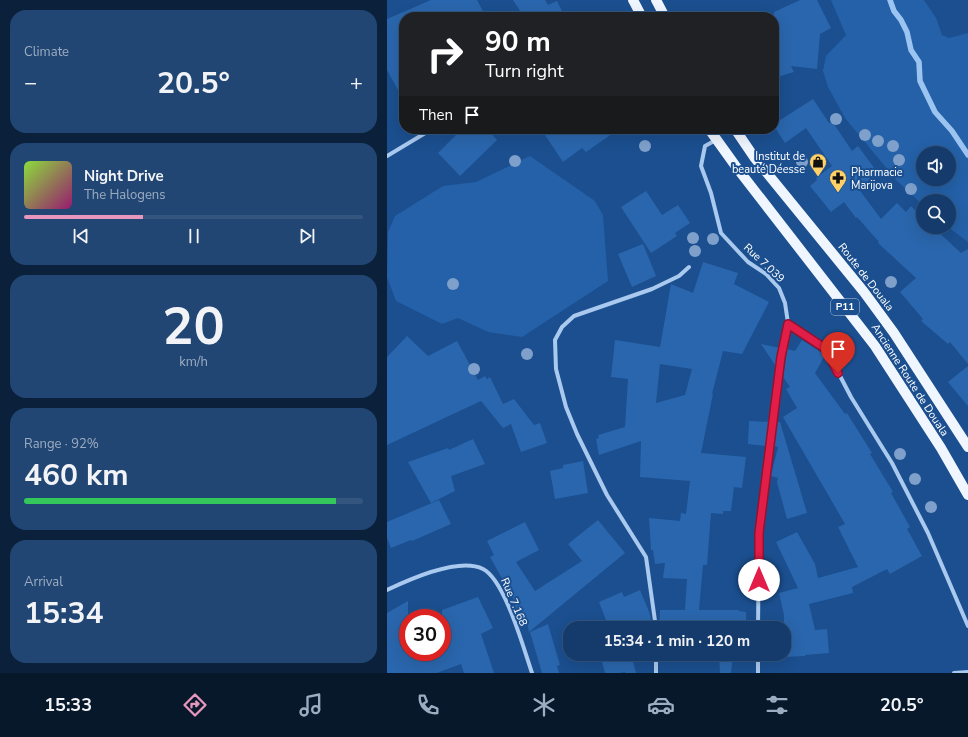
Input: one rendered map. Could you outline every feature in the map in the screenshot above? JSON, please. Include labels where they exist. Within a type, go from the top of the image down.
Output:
[{"type":"main road","points":[[633,0],[639,12]]},
{"type":"main road","points":[[656,0],[662,12]]},
{"type":"main road","name":"Ancienne Route de Douala","points":[[712,134],[875,346],[941,448],[968,495]]},
{"type":"main road","name":"Route de Douala","points":[[738,134],[754,157],[832,251],[873,304],[894,333],[968,447]]},
{"type":"street","points":[[387,156],[424,134]]},
{"type":"street","name":"Rue 7.039","points":[[716,140],[705,146],[701,166],[711,193],[721,233],[747,262],[766,274],[779,288],[785,303],[788,324],[781,357],[759,533],[758,621]]},
{"type":"street","points":[[655,621],[644,552],[607,495],[577,434],[566,407],[557,369],[555,340],[562,327],[574,316],[652,289],[679,276],[689,267]]},
{"type":"street","points":[[788,324],[826,349],[851,397],[892,463],[928,533],[968,626]]},
{"type":"street","name":"Rue 7.168","points":[[387,590],[433,571],[470,566],[483,569],[494,577],[506,600],[532,673]]},
{"type":"street","points":[[656,661],[656,673]]},
{"type":"street","points":[[758,661],[758,673]]},
{"type":"street","points":[[954,673],[968,672]]},
{"type":"shaded area","points":[[831,0],[924,0],[936,18],[942,35],[949,38],[968,33],[968,242],[956,233],[956,194],[916,194],[916,199],[897,181],[845,118],[828,87],[823,71],[826,56],[846,35]]},
{"type":"shaded area","points":[[530,156],[595,201],[603,215],[608,281],[522,337],[488,332],[458,318],[442,324],[396,301],[387,277],[388,232],[395,216],[443,186],[476,182]]},
{"type":"building","points":[[431,0],[477,0],[483,12],[403,12]]},
{"type":"building","points":[[513,0],[545,0],[548,5],[557,1],[562,12],[521,12]]},
{"type":"building","points":[[800,0],[817,0],[831,28],[820,34],[817,69],[791,66],[794,72],[779,76],[779,12],[774,12]]},
{"type":"building","points":[[399,14],[399,92],[387,70],[387,19]]},
{"type":"building","points":[[813,99],[829,123],[832,121],[852,151],[858,146],[878,173],[858,188],[881,219],[897,203],[906,212],[911,206],[916,211],[916,234],[941,234],[961,253],[968,249],[968,364],[950,342],[948,344],[921,321],[923,319],[900,292],[916,278],[878,243],[879,242],[857,217],[856,218],[844,202],[831,212],[810,186],[817,180],[816,178],[832,166],[806,128],[785,143],[779,134],[779,121]]},
{"type":"building","points":[[457,134],[492,134],[497,140],[460,176],[438,153]]},
{"type":"building","points":[[612,134],[586,152],[582,148],[563,162],[545,135]]},
{"type":"building","points":[[646,191],[662,215],[678,205],[690,223],[675,233],[677,236],[651,253],[621,207]]},
{"type":"building","points":[[643,244],[656,276],[632,287],[618,254]]},
{"type":"building","points":[[703,262],[738,273],[734,284],[769,302],[742,354],[723,351],[712,394],[701,453],[746,457],[742,488],[734,487],[731,511],[723,511],[723,514],[711,513],[707,565],[703,565],[699,610],[739,610],[746,612],[746,621],[659,621],[660,610],[685,610],[687,579],[663,578],[665,563],[655,564],[653,550],[651,550],[649,518],[680,521],[681,513],[686,514],[690,481],[640,477],[641,441],[599,455],[596,439],[599,438],[598,435],[625,427],[628,379],[611,377],[615,340],[660,347],[671,284],[693,293]],"holes":[[[660,364],[692,369],[685,395],[656,403]]]},
{"type":"building","points":[[407,336],[428,356],[457,341],[478,380],[485,376],[487,379],[490,377],[503,404],[514,399],[534,425],[540,423],[547,443],[521,452],[511,424],[503,428],[481,401],[387,445],[387,357]]},
{"type":"building","points":[[802,340],[825,355],[815,373],[845,414],[847,413],[872,453],[870,454],[893,492],[891,493],[910,527],[907,529],[922,556],[890,574],[887,569],[852,587],[853,593],[809,604],[815,630],[827,629],[829,653],[791,657],[791,621],[784,621],[779,593],[798,588],[776,542],[797,532],[815,564],[818,578],[858,567],[838,527],[845,524],[783,417],[797,408],[786,389],[790,387],[783,377],[787,349],[795,351]]},
{"type":"building","points":[[761,344],[780,348],[777,368]]},
{"type":"building","points":[[968,366],[968,406],[948,382]]},
{"type":"building","points":[[749,421],[770,422],[767,446],[748,444]]},
{"type":"building","points":[[777,422],[780,422],[807,513],[787,519],[777,482],[778,478],[771,476],[778,447],[774,446]]},
{"type":"building","points":[[473,439],[485,464],[451,476],[455,491],[431,503],[408,462],[448,448],[449,450]]},
{"type":"building","points":[[583,461],[588,493],[555,499],[550,471],[563,468],[563,465]]},
{"type":"building","points":[[439,500],[451,524],[412,541],[411,540],[391,548],[387,538],[387,522]]},
{"type":"building","points":[[598,520],[625,553],[529,632],[527,622],[521,624],[513,598],[490,557],[494,555],[487,541],[525,522],[539,550],[516,562],[535,591],[582,561],[568,544]]},
{"type":"building","points":[[640,590],[650,614],[651,621],[606,621],[599,602],[622,592],[624,597]]},
{"type":"building","points":[[478,597],[493,628],[481,634],[494,673],[464,673],[461,664],[437,673],[387,673],[387,613],[408,601],[408,609],[399,609],[399,661],[451,661],[451,609],[445,609]]},
{"type":"building","points":[[548,624],[560,665],[557,666],[559,673],[542,673],[530,632]]},
{"type":"building","points":[[602,661],[633,661],[636,673],[625,672],[605,673]]},
{"type":"building","points":[[719,661],[732,661],[731,673],[720,673]]},
{"type":"waterway","points":[[890,0],[894,11],[901,20],[907,32],[911,50],[919,62],[920,81],[935,112],[952,131],[968,155]]},
{"type":"place","name":"Institut de beauté Déesse","points":[[818,177]]},
{"type":"place","name":"Pharmacie Marijova","points":[[838,193]]},
{"type":"route","points":[[759,580],[759,533],[781,357],[788,324],[826,349],[838,373]]}]
